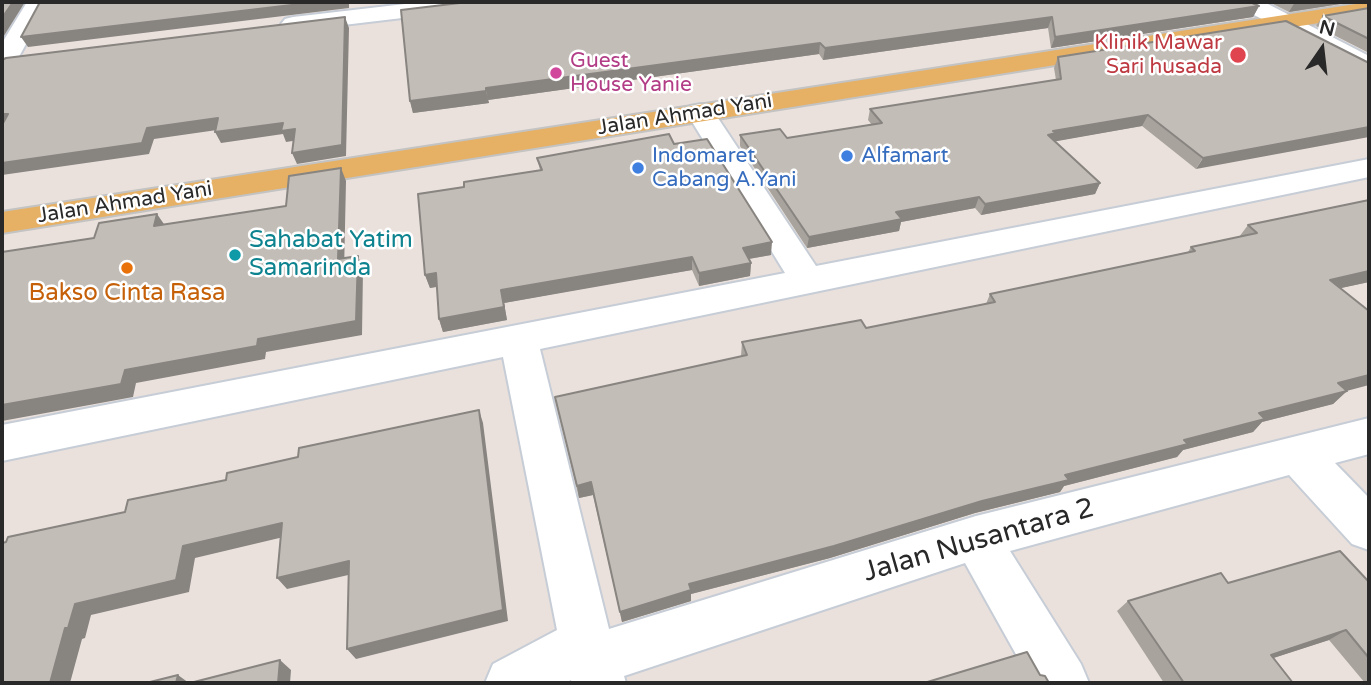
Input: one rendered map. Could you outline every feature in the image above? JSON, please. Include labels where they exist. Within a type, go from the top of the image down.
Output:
[{"type":"main road","name":"Jalan Ahmad Yani","points":[[2,200],[1251,5],[1290,11]]},
{"type":"main road","name":"Jalan Ahmad Yani","points":[[2,223],[700,112],[1290,11],[1369,8]]},
{"type":"street","points":[[3,61],[38,2]]},
{"type":"street","points":[[275,26],[478,2]]},
{"type":"street","points":[[1290,11],[1369,66]]},
{"type":"street","points":[[3,61],[32,56]]},
{"type":"street","points":[[700,112],[809,283]]},
{"type":"street","points":[[2,443],[518,338],[809,283],[1369,168]]},
{"type":"street","points":[[518,338],[593,662]]},
{"type":"street","name":"Jalan Nusantara 2","points":[[512,683],[593,662],[976,538],[1369,436]]},
{"type":"street","points":[[1298,456],[1369,529]]},
{"type":"street","points":[[976,538],[1062,683]]},
{"type":"building","points":[[2,2],[13,2],[2,18]]},
{"type":"building","points":[[40,2],[317,2],[21,37]]},
{"type":"building","points":[[468,2],[1250,2],[1259,6],[1055,37],[1052,17],[825,48],[820,43],[486,88],[486,91],[410,101],[401,10]]},
{"type":"building","points":[[1369,8],[1369,39],[1323,16]]},
{"type":"building","points":[[345,17],[342,145],[292,153],[295,129],[281,131],[283,123],[215,132],[218,118],[147,128],[142,143],[2,163],[2,125],[8,114],[2,114],[2,60],[6,58]]},
{"type":"building","points":[[1286,21],[1369,63],[1369,127],[1203,158],[1148,115],[1053,131],[1056,133],[1048,135],[1100,183],[985,204],[979,197],[896,212],[902,219],[809,237],[740,135],[780,129],[787,138],[882,123],[870,109],[1061,79],[1058,57]]},
{"type":"building","points":[[669,134],[674,144],[707,139],[772,242],[743,248],[751,263],[699,273],[692,257],[501,290],[504,307],[439,319],[436,273],[425,275],[418,194],[464,187],[464,182],[542,170],[537,158]]},
{"type":"building","points":[[341,168],[338,259],[358,256],[356,321],[258,339],[257,346],[125,370],[121,384],[2,405],[2,252],[94,238],[99,223],[157,214],[154,226],[286,206],[289,176]]},
{"type":"building","points":[[1369,200],[1369,271],[1330,280],[1369,311],[1369,375],[1338,383],[1347,391],[1259,413],[1265,419],[1184,440],[1188,444],[1065,475],[1069,480],[982,501],[834,546],[689,584],[691,590],[620,612],[591,482],[577,486],[555,397],[747,355],[742,342],[861,320],[866,328],[995,302],[990,294],[1195,251],[1191,247],[1257,233],[1248,225]]},
{"type":"building","points":[[479,410],[503,610],[347,649],[349,561],[277,578],[282,523],[183,546],[176,580],[75,604],[68,628],[65,628],[50,683],[2,683],[2,543],[6,542],[8,537],[125,512],[128,500],[226,480],[227,473],[298,457],[299,448]]},
{"type":"building","points":[[1340,551],[1369,582],[1369,658],[1346,630],[1271,655],[1293,683],[1184,683],[1128,601],[1221,573],[1228,583]]},
{"type":"building","points":[[1027,652],[1040,675],[1045,676],[1049,683],[924,683]]},
{"type":"building","points":[[280,660],[278,683],[190,683]]},
{"type":"building","points":[[178,675],[176,683],[146,683]]},
{"type":"place","name":"Klinik Mawar Sari husada","points":[[1238,55]]},
{"type":"place","name":"Guest House Yanie","points":[[556,73]]},
{"type":"place","name":"Alfamart","points":[[847,156]]},
{"type":"place","name":"Indomaret Cabang A.Yani","points":[[638,168]]},
{"type":"place","name":"Sahabat Yatim Samarinda","points":[[235,255]]},
{"type":"place","name":"Bakso Cinta Rasa","points":[[127,268]]}]
